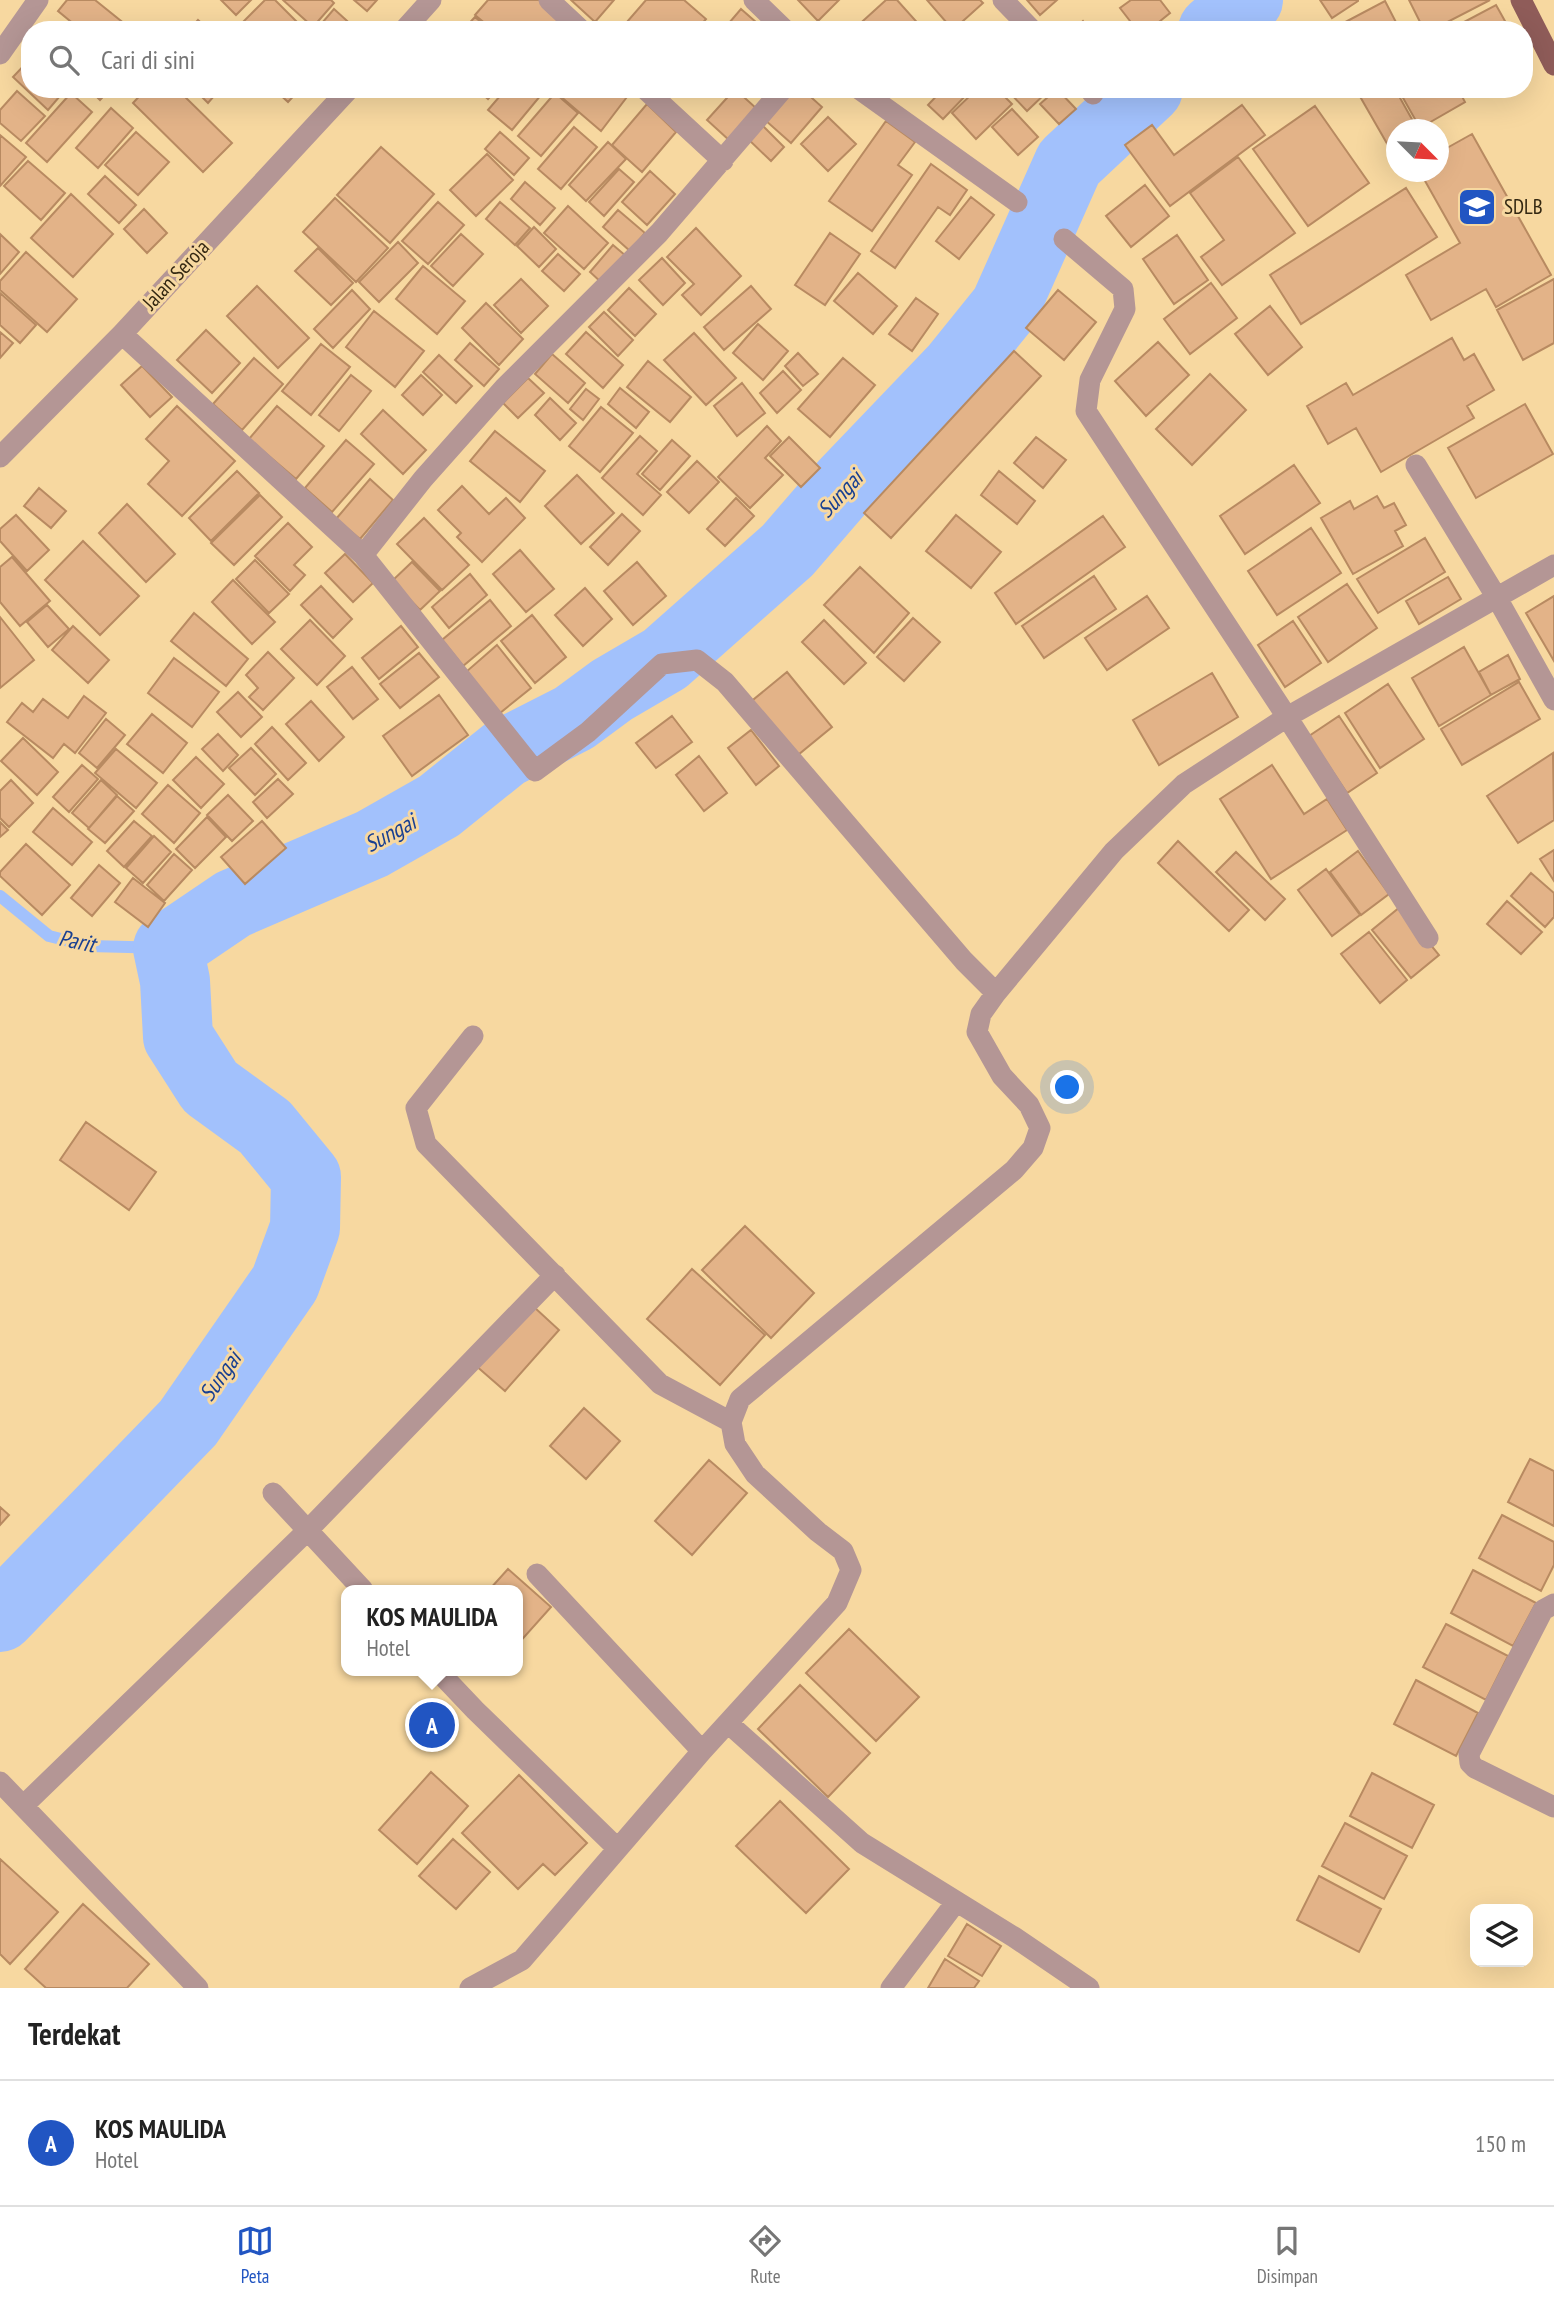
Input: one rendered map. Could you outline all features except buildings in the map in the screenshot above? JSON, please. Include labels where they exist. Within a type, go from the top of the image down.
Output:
[{"type":"main road","points":[[1521,0],[1532,21]]},
{"type":"main road","points":[[1533,24],[1554,65]]},
{"type":"street","points":[[23,21],[38,0]]},
{"type":"street","points":[[412,21],[431,0]]},
{"type":"street","points":[[549,0],[571,21]]},
{"type":"street","points":[[754,0],[776,21]]},
{"type":"street","points":[[1003,0],[1023,21]]},
{"type":"street","points":[[0,54],[21,24]]},
{"type":"street","name":"Jalan Seroja","points":[[0,457],[122,334],[341,98]]},
{"type":"street","points":[[655,98],[723,161]]},
{"type":"street","points":[[363,555],[423,479],[504,388],[659,233],[776,98]]},
{"type":"street","points":[[872,98],[1017,202]]},
{"type":"street","points":[[1064,239],[1123,289],[1125,309],[1090,380],[1086,411],[1287,716],[1428,939]]},
{"type":"street","points":[[122,334],[363,555],[535,771],[588,732],[662,664],[697,660],[724,682],[964,961],[996,993]]},
{"type":"street","points":[[1416,465],[1497,598],[1554,700]]},
{"type":"street","points":[[470,1988],[522,1960],[702,1751],[837,1602],[851,1570],[843,1551],[818,1532],[755,1474],[735,1444],[731,1422],[740,1399],[1004,1179],[1033,1148],[1040,1128],[1029,1105],[1002,1076],[977,1032],[981,1014],[996,993],[1114,851],[1184,784],[1287,716],[1554,565]]},
{"type":"street","points":[[473,1035],[416,1108],[426,1143],[660,1384],[731,1422]]},
{"type":"street","points":[[23,1806],[308,1530],[555,1275]]},
{"type":"street","points":[[274,1493],[358,1585]]},
{"type":"street","points":[[537,1574],[702,1751]]},
{"type":"street","points":[[1554,1604],[1543,1610],[1469,1754],[1475,1768],[1554,1807]]},
{"type":"street","points":[[443,1676],[617,1848]]},
{"type":"street","points":[[728,1723],[862,1843],[1014,1937],[1089,1988]]},
{"type":"street","points":[[0,1782],[198,1988]]},
{"type":"street","points":[[891,1988],[956,1902]]},
{"type":"waterway","name":"Sungai","points":[[1224,21],[1248,0]]},
{"type":"waterway","name":"Sungai","points":[[0,1617],[188,1423],[285,1283],[305,1228],[306,1177],[265,1127],[210,1087],[178,1037],[175,981],[168,948],[233,904],[372,844],[439,806],[505,753],[574,718],[612,690],[665,659],[788,550],[844,485],[955,369],[1005,307],[1069,163],[1138,98]]},
{"type":"waterway","name":"Parit","points":[[0,896],[49,936],[89,946],[168,948]]},
{"type":"place","name":"SDLB","points":[[1477,207]]},
{"type":"place","name":"KOS MAULIDA","points":[[432,1725]]}]
